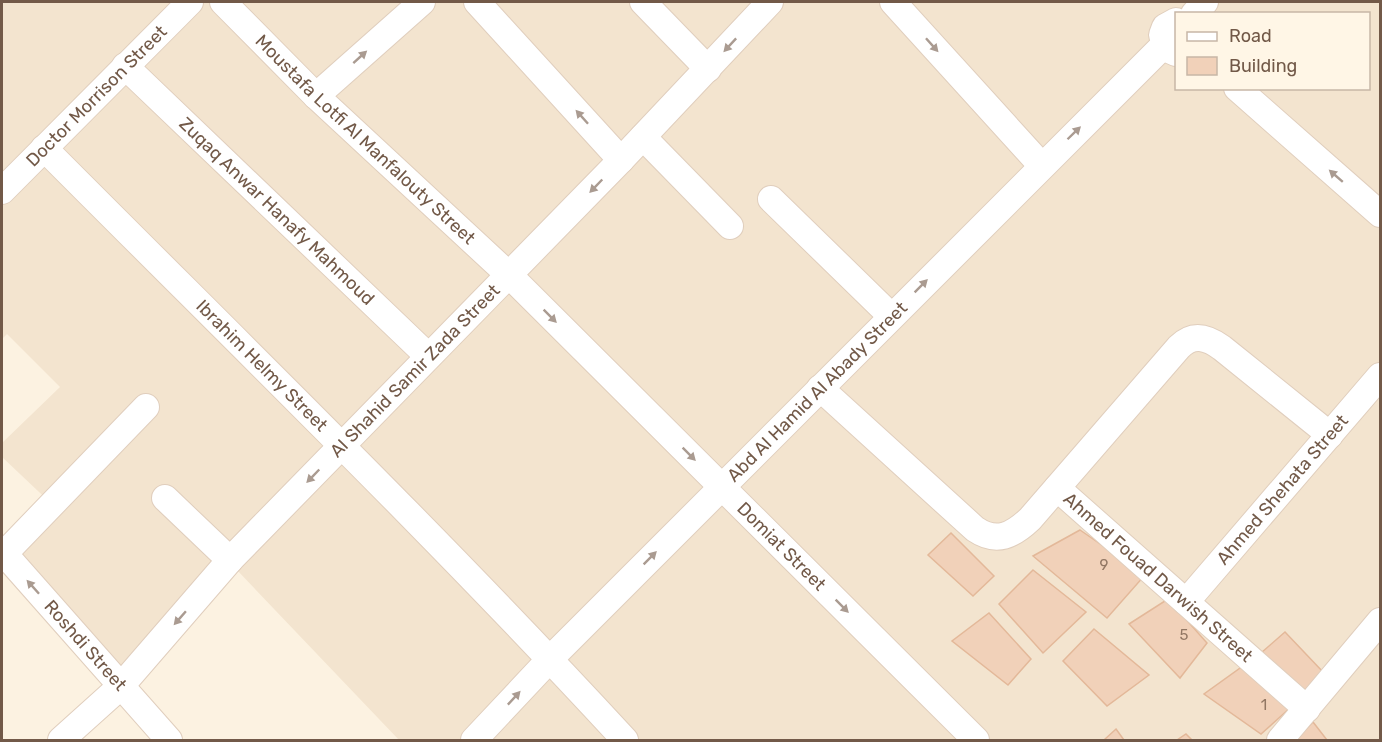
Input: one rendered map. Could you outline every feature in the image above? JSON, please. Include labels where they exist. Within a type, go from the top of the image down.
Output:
[{"type":"street","name":"Doctor Morrison Street","points":[[2,191],[190,2]]},
{"type":"street","name":"Moustafa Lotfi Al Manfalouty Street","points":[[223,2],[316,96],[509,275]]},
{"type":"street","points":[[316,96],[422,2]]},
{"type":"street","points":[[477,2],[621,160]]},
{"type":"street","points":[[643,2],[708,69]]},
{"type":"street","name":"Al Shahid Samir Zada Street","points":[[61,741],[121,686],[230,560],[621,160],[770,2]]},
{"type":"street","points":[[893,2],[1041,165]]},
{"type":"street","points":[[1170,49],[1162,31],[1168,24],[1175,21]]},
{"type":"street","name":"Abd Al Hamid Al Abady Street","points":[[474,741],[550,659],[1041,165],[1170,49]]},
{"type":"street","name":"Zuqaq Anwar Hanafy Mahmoud","points":[[125,66],[428,356]]},
{"type":"street","points":[[1239,90],[1380,214]]},
{"type":"street","points":[[643,137],[730,226]]},
{"type":"street","name":"Ibrahim Helmy Street","points":[[44,148],[550,659],[625,741]]},
{"type":"street","points":[[771,199],[891,316]]},
{"type":"street","name":"Domiat Street","points":[[509,275],[976,741]]},
{"type":"street","points":[[1057,488],[1179,347],[1192,338],[1200,337],[1216,343],[1330,435]]},
{"type":"street","name":"Ahmed Shehata Street","points":[[1186,602],[1380,376]]},
{"type":"street","name":"Ahmed Fouad Darwish Street","points":[[820,388],[984,535],[1004,537],[1014,533],[1057,488],[1307,709]]},
{"type":"street","points":[[3,553],[146,406]]},
{"type":"street","points":[[165,498],[230,560]]},
{"type":"street","name":"Roshdi Street","points":[[3,553],[169,741]]},
{"type":"street","points":[[1280,741],[1380,621]]},
{"type":"shaded area","points":[[2,2],[1380,2],[1380,740],[399,740],[236,569],[127,687],[11,557],[57,509],[2,457],[2,443],[60,387],[7,334],[2,339]]},
{"type":"building","points":[[1080,530],[1145,575],[1107,618],[1033,556]]},
{"type":"building","points":[[951,533],[994,576],[973,596],[928,555]]},
{"type":"building","points":[[1033,570],[1086,612],[1043,653],[999,604]]},
{"type":"building","points":[[1168,599],[1207,643],[1180,678],[1129,624]]},
{"type":"building","points":[[989,613],[1031,659],[1008,685],[952,641]]},
{"type":"building","points":[[1094,629],[1149,675],[1107,706],[1063,661]]},
{"type":"building","points":[[1285,632],[1323,672],[1304,691],[1261,653]]},
{"type":"building","points":[[1243,666],[1290,708],[1261,734],[1204,694]]},
{"type":"building","points":[[1313,722],[1327,740],[1295,740]]},
{"type":"building","points":[[1116,729],[1124,740],[1104,740]]},
{"type":"building","points":[[1186,734],[1192,740],[1177,740]]}]
